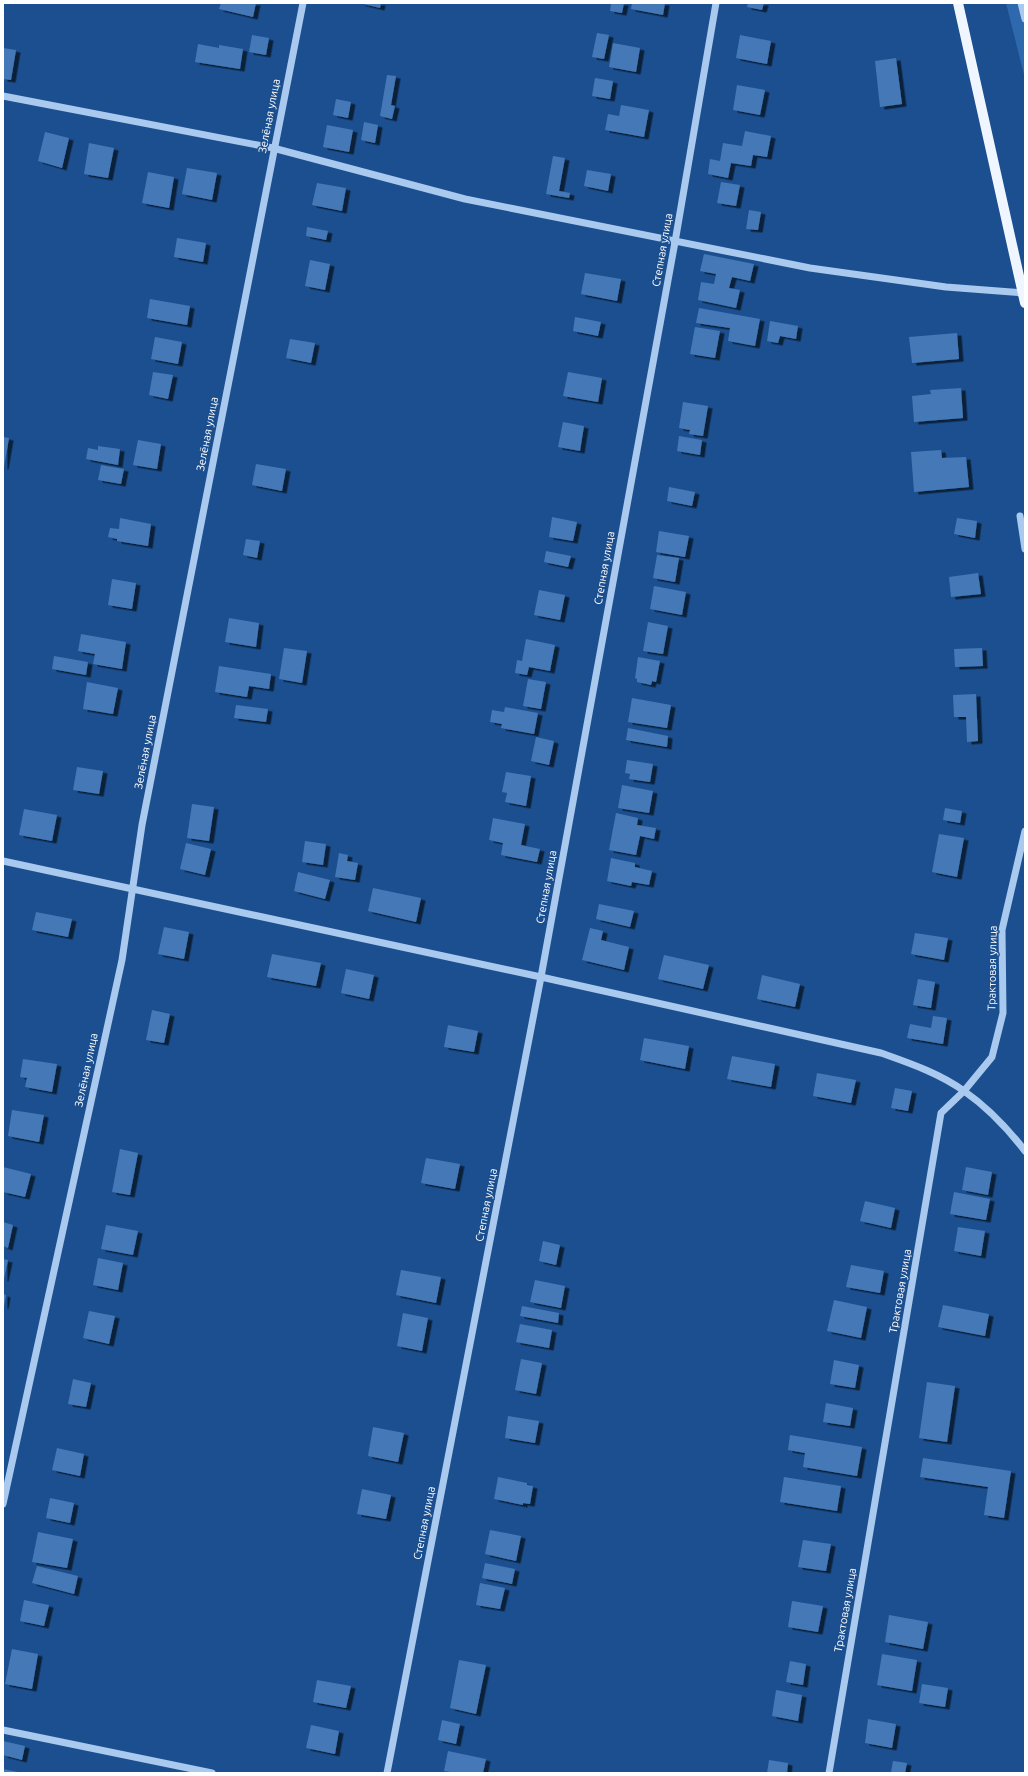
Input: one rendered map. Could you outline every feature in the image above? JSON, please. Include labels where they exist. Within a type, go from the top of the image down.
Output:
[{"type":"main road","points":[[958,3],[1024,298]]},
{"type":"street","name":"Зелёная улица","points":[[3,1504],[122,960],[142,825],[273,148],[303,3]]},
{"type":"street","name":"Степная улица","points":[[387,1773],[541,977],[675,242],[716,3]]},
{"type":"street","points":[[1021,3],[1025,19]]},
{"type":"street","points":[[3,96],[273,148],[465,198],[675,242],[810,268],[1024,298]]},
{"type":"street","points":[[1020,516],[1025,549]]},
{"type":"street","name":"Трактовая улица","points":[[828,1773],[942,1113],[964,1091],[992,1057],[1003,1013],[1002,930],[1025,831]]},
{"type":"street","points":[[3,861],[541,977],[880,1053],[924,1069],[964,1091],[995,1118],[1025,1151]]},
{"type":"street","points":[[3,1730],[212,1773]]},
{"type":"shaded area","points":[[1006,3],[1025,3],[1025,79]]},
{"type":"building","points":[[221,3],[256,3],[253,17],[219,9]]},
{"type":"building","points":[[359,3],[381,3],[380,8]]},
{"type":"building","points":[[611,3],[624,3],[622,13],[610,11]]},
{"type":"building","points":[[632,3],[665,3],[663,15],[631,9]]},
{"type":"building","points":[[748,3],[764,3],[762,10],[747,7]]},
{"type":"building","points":[[597,33],[609,35],[604,59],[592,57]]},
{"type":"building","points":[[252,35],[269,38],[266,55],[249,52]]},
{"type":"building","points":[[740,35],[771,41],[767,64],[736,58]]},
{"type":"building","points":[[613,43],[640,48],[636,72],[609,67]]},
{"type":"building","points":[[198,44],[219,48],[219,45],[243,49],[240,69],[195,62]]},
{"type":"building","points":[[3,48],[16,50],[11,80],[3,79]]},
{"type":"building","points":[[896,58],[902,104],[880,107],[875,61]]},
{"type":"building","points":[[387,75],[396,76],[391,105],[395,106],[392,119],[380,116]]},
{"type":"building","points":[[595,78],[613,81],[610,99],[592,96]]},
{"type":"building","points":[[737,85],[765,90],[760,115],[733,110]]},
{"type":"building","points":[[336,99],[351,102],[348,118],[333,115]]},
{"type":"building","points":[[621,105],[649,110],[644,137],[605,130],[608,114],[619,116]]},
{"type":"building","points":[[364,122],[378,125],[375,143],[361,140]]},
{"type":"building","points":[[327,125],[353,130],[349,152],[323,147]]},
{"type":"building","points":[[745,131],[771,136],[767,157],[753,155],[751,166],[731,163],[728,178],[708,174],[710,159],[720,161],[723,143],[742,146]]},
{"type":"building","points":[[45,132],[69,138],[62,168],[38,161]]},
{"type":"building","points":[[89,143],[114,148],[108,178],[84,174]]},
{"type":"building","points":[[553,156],[565,158],[559,191],[570,193],[569,198],[546,194]]},
{"type":"building","points":[[187,168],[217,173],[212,200],[182,194]]},
{"type":"building","points":[[587,170],[611,174],[608,191],[584,186]]},
{"type":"building","points":[[148,172],[174,177],[169,208],[142,203]]},
{"type":"building","points":[[721,182],[740,185],[736,206],[717,203]]},
{"type":"building","points":[[317,183],[346,188],[342,211],[312,205]]},
{"type":"building","points":[[749,210],[761,212],[758,230],[746,229]]},
{"type":"building","points":[[307,227],[328,231],[326,240],[306,236]]},
{"type":"building","points":[[177,238],[206,243],[203,262],[174,257]]},
{"type":"building","points":[[704,254],[754,264],[750,281],[732,277],[729,288],[740,290],[736,308],[698,300],[701,282],[714,284],[716,274],[700,271]]},
{"type":"building","points":[[310,260],[330,264],[325,290],[305,286]]},
{"type":"building","points":[[585,273],[621,279],[617,301],[581,294]]},
{"type":"building","points":[[150,299],[190,306],[187,325],[147,318]]},
{"type":"building","points":[[699,308],[760,319],[755,346],[728,341],[730,328],[696,323]]},
{"type":"building","points":[[575,317],[601,322],[598,336],[573,331]]},
{"type":"building","points":[[770,321],[798,326],[796,339],[780,336],[778,343],[767,341]]},
{"type":"building","points":[[695,327],[720,331],[715,358],[690,354]]},
{"type":"building","points":[[957,333],[959,359],[912,363],[909,337]]},
{"type":"building","points":[[155,337],[182,342],[178,364],[151,359]]},
{"type":"building","points":[[290,339],[315,343],[311,363],[286,358]]},
{"type":"building","points":[[153,372],[173,375],[168,399],[149,395]]},
{"type":"building","points":[[568,372],[602,378],[598,402],[563,396]]},
{"type":"building","points":[[961,388],[963,418],[914,422],[912,396],[931,394],[930,390]]},
{"type":"building","points":[[683,402],[708,406],[703,436],[689,434],[690,430],[679,428]]},
{"type":"building","points":[[563,422],[584,426],[580,451],[558,447]]},
{"type":"building","points":[[679,436],[702,440],[700,455],[677,451]]},
{"type":"building","points":[[3,437],[9,438],[4,467],[3,467]]},
{"type":"building","points":[[138,440],[161,444],[157,469],[133,465]]},
{"type":"building","points":[[98,446],[120,449],[118,465],[86,459],[88,448],[98,450]]},
{"type":"building","points":[[941,450],[942,458],[966,457],[969,487],[914,492],[911,452]]},
{"type":"building","points":[[256,464],[286,469],[282,491],[252,485]]},
{"type":"building","points":[[101,465],[124,469],[121,484],[98,480]]},
{"type":"building","points":[[669,487],[695,492],[692,506],[667,501]]},
{"type":"building","points":[[552,517],[577,522],[573,541],[549,537]]},
{"type":"building","points":[[120,518],[151,524],[148,546],[117,541],[117,539],[108,537],[110,528],[119,529]]},
{"type":"building","points":[[957,518],[977,521],[975,538],[954,534]]},
{"type":"building","points":[[659,531],[689,536],[685,557],[656,552]]},
{"type":"building","points":[[246,539],[260,541],[257,558],[243,555]]},
{"type":"building","points":[[546,551],[571,556],[568,567],[544,562]]},
{"type":"building","points":[[657,555],[679,558],[675,582],[653,578]]},
{"type":"building","points":[[978,573],[981,594],[951,597],[949,577]]},
{"type":"building","points":[[112,579],[136,583],[132,609],[108,605]]},
{"type":"building","points":[[654,586],[686,592],[682,615],[650,609]]},
{"type":"building","points":[[539,590],[565,595],[560,620],[534,615]]},
{"type":"building","points":[[229,618],[259,623],[256,647],[225,642]]},
{"type":"building","points":[[648,622],[668,626],[663,654],[643,651]]},
{"type":"building","points":[[81,634],[126,642],[122,669],[93,664],[95,654],[78,651]]},
{"type":"building","points":[[526,639],[555,645],[550,671],[529,667],[527,675],[515,673],[517,660],[522,661]]},
{"type":"building","points":[[284,648],[307,651],[302,683],[279,679]]},
{"type":"building","points":[[982,648],[983,666],[955,667],[954,649]]},
{"type":"building","points":[[54,656],[88,662],[86,675],[52,669]]},
{"type":"building","points":[[638,657],[660,661],[656,682],[652,681],[651,685],[637,682],[637,679],[635,678]]},
{"type":"building","points":[[219,666],[271,674],[269,689],[249,686],[247,697],[215,692]]},
{"type":"building","points":[[528,679],[546,682],[541,709],[523,706]]},
{"type":"building","points":[[87,682],[118,688],[113,714],[83,709]]},
{"type":"building","points":[[976,694],[978,741],[967,742],[966,717],[954,717],[953,695]]},
{"type":"building","points":[[632,698],[671,705],[667,728],[628,722]]},
{"type":"building","points":[[236,705],[268,709],[266,722],[234,718]]},
{"type":"building","points":[[505,707],[538,713],[534,734],[501,728],[502,724],[490,722],[492,710],[504,712]]},
{"type":"building","points":[[628,728],[668,736],[667,747],[626,740]]},
{"type":"building","points":[[536,737],[554,741],[549,765],[531,761]]},
{"type":"building","points":[[627,760],[653,764],[650,782],[629,779],[630,774],[625,773]]},
{"type":"building","points":[[77,767],[103,771],[99,794],[73,790]]},
{"type":"building","points":[[506,772],[531,776],[526,806],[505,802],[507,793],[502,792]]},
{"type":"building","points":[[622,785],[653,791],[649,813],[618,808]]},
{"type":"building","points":[[192,804],[214,807],[209,841],[187,838]]},
{"type":"building","points":[[945,808],[962,811],[960,823],[943,820]]},
{"type":"building","points":[[24,809],[57,815],[52,841],[19,835]]},
{"type":"building","points":[[616,813],[638,818],[637,825],[656,828],[654,839],[640,836],[636,855],[609,850]]},
{"type":"building","points":[[493,818],[525,824],[521,845],[540,849],[537,862],[501,855],[503,843],[489,840]]},
{"type":"building","points":[[939,834],[964,838],[957,877],[932,872]]},
{"type":"building","points":[[305,841],[326,844],[323,865],[302,862]]},
{"type":"building","points":[[186,843],[211,849],[205,875],[180,869]]},
{"type":"building","points":[[339,853],[348,855],[347,861],[358,863],[355,880],[335,877]]},
{"type":"building","points":[[611,858],[635,863],[635,867],[652,871],[649,885],[632,882],[631,886],[607,881]]},
{"type":"building","points":[[298,872],[330,880],[325,899],[294,891]]},
{"type":"building","points":[[373,888],[421,898],[416,922],[368,911]]},
{"type":"building","points":[[599,904],[634,911],[630,927],[596,919]]},
{"type":"building","points":[[36,912],[72,919],[68,937],[32,930]]},
{"type":"building","points":[[164,927],[189,932],[184,959],[158,954]]},
{"type":"building","points":[[590,928],[603,931],[601,940],[629,947],[624,970],[582,960]]},
{"type":"building","points":[[915,933],[948,938],[944,960],[911,954]]},
{"type":"building","points":[[272,954],[321,963],[316,986],[267,977]]},
{"type":"building","points":[[664,955],[709,965],[703,989],[658,979]]},
{"type":"building","points":[[346,969],[374,975],[369,999],[341,993]]},
{"type":"building","points":[[762,975],[800,984],[795,1007],[757,999]]},
{"type":"building","points":[[918,979],[935,982],[931,1008],[913,1005]]},
{"type":"building","points":[[152,1010],[170,1014],[164,1043],[146,1040]]},
{"type":"building","points":[[933,1016],[947,1018],[943,1044],[907,1038],[910,1024],[931,1028]]},
{"type":"building","points":[[448,1025],[478,1031],[474,1052],[444,1047]]},
{"type":"building","points":[[644,1038],[689,1046],[685,1069],[640,1060]]},
{"type":"building","points":[[732,1056],[775,1064],[771,1087],[727,1079]]},
{"type":"building","points":[[23,1059],[57,1064],[52,1092],[25,1087],[27,1078],[20,1077]]},
{"type":"building","points":[[817,1073],[856,1080],[851,1103],[813,1096]]},
{"type":"building","points":[[895,1088],[912,1091],[908,1111],[891,1108]]},
{"type":"building","points":[[12,1110],[44,1115],[39,1142],[8,1136]]},
{"type":"building","points":[[120,1149],[138,1153],[130,1195],[112,1192]]},
{"type":"building","points":[[426,1158],[460,1164],[455,1189],[421,1183]]},
{"type":"building","points":[[3,1167],[31,1174],[25,1197],[3,1192]]},
{"type":"building","points":[[966,1167],[992,1172],[988,1195],[962,1190]]},
{"type":"building","points":[[954,1192],[990,1199],[986,1220],[950,1214]]},
{"type":"building","points":[[865,1201],[895,1208],[891,1228],[860,1221]]},
{"type":"building","points":[[3,1222],[13,1225],[8,1248],[3,1246]]},
{"type":"building","points":[[106,1225],[138,1231],[133,1255],[101,1249]]},
{"type":"building","points":[[958,1227],[985,1231],[981,1256],[954,1251]]},
{"type":"building","points":[[543,1241],[560,1245],[556,1265],[539,1261]]},
{"type":"building","points":[[98,1258],[123,1263],[118,1290],[93,1285]]},
{"type":"building","points":[[3,1259],[8,1260],[4,1279],[3,1279]]},
{"type":"building","points":[[851,1265],[884,1271],[880,1293],[846,1287]]},
{"type":"building","points":[[401,1270],[441,1277],[436,1303],[396,1295]]},
{"type":"building","points":[[535,1280],[565,1286],[561,1308],[530,1302]]},
{"type":"building","points":[[3,1294],[6,1295],[4,1307],[3,1306]]},
{"type":"building","points":[[834,1300],[867,1307],[861,1338],[827,1331]]},
{"type":"building","points":[[943,1305],[989,1314],[985,1336],[938,1327]]},
{"type":"building","points":[[522,1306],[559,1313],[558,1323],[520,1316]]},
{"type":"building","points":[[89,1311],[115,1316],[109,1344],[83,1338]]},
{"type":"building","points":[[403,1313],[428,1318],[422,1351],[397,1346]]},
{"type":"building","points":[[520,1324],[552,1330],[549,1348],[516,1342]]},
{"type":"building","points":[[521,1359],[542,1363],[536,1394],[515,1390]]},
{"type":"building","points":[[834,1360],[859,1365],[855,1388],[830,1384]]},
{"type":"building","points":[[73,1379],[91,1383],[86,1407],[68,1404]]},
{"type":"building","points":[[927,1382],[955,1386],[947,1442],[919,1438]]},
{"type":"building","points":[[826,1403],[853,1408],[850,1426],[823,1422]]},
{"type":"building","points":[[508,1416],[539,1421],[535,1443],[505,1438]]},
{"type":"building","points":[[373,1427],[404,1433],[398,1462],[368,1456]]},
{"type":"building","points":[[790,1435],[862,1447],[857,1476],[803,1467],[805,1453],[788,1450]]},
{"type":"building","points":[[57,1448],[84,1454],[80,1476],[52,1470]]},
{"type":"building","points":[[923,1458],[1011,1471],[1004,1518],[984,1515],[988,1487],[920,1477]]},
{"type":"building","points":[[498,1477],[527,1483],[527,1485],[533,1486],[530,1504],[523,1503],[523,1505],[494,1499]]},
{"type":"building","points":[[784,1477],[841,1486],[837,1511],[780,1502]]},
{"type":"building","points":[[362,1489],[391,1495],[386,1519],[357,1514]]},
{"type":"building","points":[[50,1498],[74,1503],[70,1523],[46,1518]]},
{"type":"building","points":[[490,1530],[521,1536],[516,1561],[485,1554]]},
{"type":"building","points":[[38,1532],[73,1539],[67,1568],[32,1562]]},
{"type":"building","points":[[803,1540],[831,1544],[826,1571],[798,1567]]},
{"type":"building","points":[[485,1563],[515,1569],[512,1584],[482,1578]]},
{"type":"building","points":[[37,1566],[78,1576],[74,1594],[32,1583]]},
{"type":"building","points":[[480,1583],[505,1588],[500,1609],[476,1605]]},
{"type":"building","points":[[24,1600],[49,1605],[44,1626],[20,1621]]},
{"type":"building","points":[[792,1601],[823,1606],[818,1632],[788,1627]]},
{"type":"building","points":[[889,1615],[928,1622],[923,1649],[885,1642]]},
{"type":"building","points":[[12,1649],[38,1654],[32,1689],[5,1684]]},
{"type":"building","points":[[882,1654],[917,1660],[912,1691],[877,1685]]},
{"type":"building","points":[[459,1660],[486,1665],[476,1714],[450,1708]]},
{"type":"building","points":[[790,1661],[806,1664],[803,1685],[786,1682]]},
{"type":"building","points":[[317,1680],[351,1686],[346,1708],[313,1702]]},
{"type":"building","points":[[922,1684],[948,1688],[945,1707],[919,1703]]},
{"type":"building","points":[[776,1690],[802,1695],[798,1721],[772,1716]]},
{"type":"building","points":[[868,1719],[896,1724],[892,1748],[865,1743]]},
{"type":"building","points":[[442,1720],[460,1724],[456,1744],[438,1740]]},
{"type":"building","points":[[311,1725],[339,1731],[335,1754],[306,1748]]},
{"type":"building","points":[[3,1741],[25,1746],[22,1760],[3,1755]]},
{"type":"building","points":[[448,1751],[486,1759],[483,1773],[456,1773],[444,1771]]},
{"type":"building","points":[[769,1760],[788,1763],[787,1773],[767,1773]]},
{"type":"building","points":[[893,1761],[907,1763],[905,1773],[891,1772]]},
{"type":"building","points":[[3,1769],[18,1772],[18,1773],[3,1773]]}]
